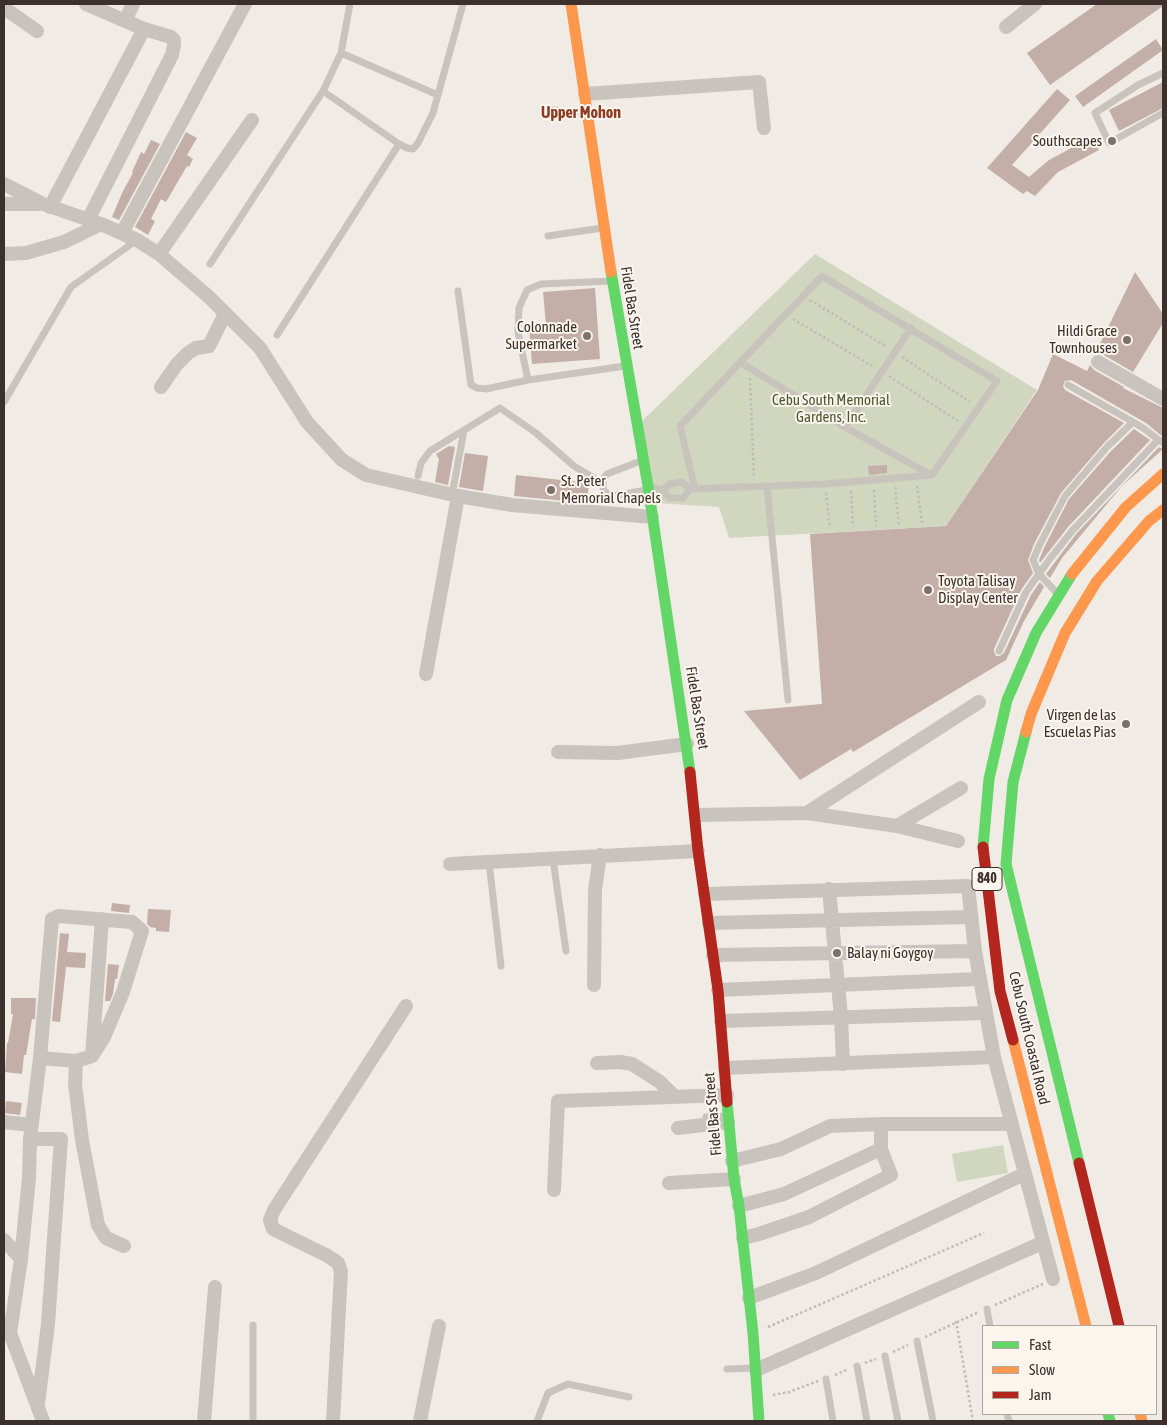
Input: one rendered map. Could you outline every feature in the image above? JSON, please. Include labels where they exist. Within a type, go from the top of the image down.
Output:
[{"type":"main road","name":"Fidel Bas Street","points":[[571,4],[603,228],[648,488],[687,744],[696,815],[698,851],[718,990],[732,1161],[740,1206],[754,1333],[759,1421]]},
{"type":"main road","name":"Cebu South Coastal Road","points":[[1086,1325],[1000,990],[983,845],[989,779],[1007,700],[1036,633],[1078,564],[1126,507],[1163,474]]},
{"type":"main road","name":"Cebu South Coastal Road","points":[[1119,1325],[1006,864],[1013,782],[1031,714],[1065,633],[1097,581],[1149,522],[1163,510]]},
{"type":"street","points":[[4,254],[26,253],[64,242],[94,222],[172,55],[174,40],[86,4]]},
{"type":"street","points":[[125,21],[134,4]]},
{"type":"street","points":[[122,233],[245,4]]},
{"type":"street","points":[[1006,27],[1035,4]]},
{"type":"street","points":[[4,8],[37,31]]},
{"type":"street","points":[[46,206],[144,29]]},
{"type":"street","points":[[585,94],[759,82],[764,128]]},
{"type":"street","points":[[159,254],[252,120]]},
{"type":"street","points":[[4,184],[46,206],[122,233],[159,254],[260,348],[307,422],[342,460],[366,475],[455,496],[512,505],[652,517]]},
{"type":"street","points":[[4,204],[46,206]]},
{"type":"street","points":[[161,387],[177,364],[188,353],[196,348],[209,346],[225,314]]},
{"type":"street","points":[[1098,362],[1163,399]]},
{"type":"street","points":[[426,674],[455,496]]},
{"type":"street","points":[[807,813],[979,702]]},
{"type":"street","points":[[558,752],[617,753],[687,744]]},
{"type":"street","points":[[897,826],[961,788]]},
{"type":"street","points":[[696,815],[807,813],[897,826],[958,841]]},
{"type":"street","points":[[450,864],[698,851]]},
{"type":"street","points":[[594,985],[595,890],[600,855]]},
{"type":"street","points":[[705,894],[968,886],[974,951],[994,1057],[1053,1279]]},
{"type":"street","points":[[829,890],[841,1017],[842,1064]]},
{"type":"street","points":[[40,1058],[76,1061],[92,1056],[104,1038],[123,992],[142,931],[132,922],[59,916],[52,919],[40,1058],[30,1132],[21,1259],[7,1330],[43,1421]]},
{"type":"street","points":[[709,923],[971,917]]},
{"type":"street","points":[[92,1056],[102,920]]},
{"type":"street","points":[[713,954],[974,951]]},
{"type":"street","points":[[718,990],[979,979]]},
{"type":"street","points":[[333,1421],[341,1271],[338,1263],[328,1256],[273,1229],[270,1220],[274,1210],[406,1006]]},
{"type":"street","points":[[721,1021],[985,1013]]},
{"type":"street","points":[[989,1029],[1008,1024]]},
{"type":"street","points":[[725,1068],[994,1057]]},
{"type":"street","points":[[76,1061],[74,1084],[98,1226],[106,1238],[124,1246]]},
{"type":"street","points":[[597,1063],[620,1062],[632,1064],[660,1082],[674,1096]]},
{"type":"street","points":[[554,1190],[558,1101],[727,1095]]},
{"type":"street","points":[[678,1128],[728,1119]]},
{"type":"street","points":[[4,1122],[30,1132],[61,1139],[82,1140]]},
{"type":"street","points":[[743,1238],[809,1217],[891,1175],[881,1149],[881,1124]]},
{"type":"street","points":[[732,1161],[780,1148],[830,1126],[1012,1124]]},
{"type":"street","points":[[38,1407],[48,1324],[61,1139]]},
{"type":"street","points":[[740,1206],[784,1194],[881,1149]]},
{"type":"street","points":[[749,1298],[816,1273],[1024,1174]]},
{"type":"street","points":[[669,1182],[734,1179]]},
{"type":"street","points":[[4,1240],[21,1259]]},
{"type":"street","points":[[756,1369],[1042,1243]]},
{"type":"street","points":[[204,1421],[215,1288]]},
{"type":"street","points":[[420,1421],[439,1326]]},
{"type":"lane","points":[[210,264],[323,92],[341,53],[350,4]]},
{"type":"lane","points":[[323,92],[399,144],[413,149],[433,113],[463,4]]},
{"type":"lane","points":[[341,53],[438,95]]},
{"type":"lane","points":[[1163,73],[1138,84],[1095,113],[1109,143],[1163,113]]},
{"type":"lane","points":[[564,113],[587,114]]},
{"type":"lane","points":[[277,335],[399,144]]},
{"type":"lane","points":[[548,236],[603,228]]},
{"type":"lane","points":[[4,402],[70,286],[137,240]]},
{"type":"lane","points":[[662,490],[670,484],[682,482],[692,489],[826,484],[932,475],[997,381],[822,276],[680,426],[692,489]]},
{"type":"lane","points":[[528,380],[518,332],[519,308],[527,290],[542,284],[613,281]]},
{"type":"lane","points":[[458,291],[471,385],[477,388],[486,389],[528,380],[626,366]]},
{"type":"lane","points":[[845,427],[911,328]]},
{"type":"lane","points":[[740,362],[845,427],[932,475]]},
{"type":"lane","points":[[999,651],[1026,592],[1072,531],[1161,442],[1143,428],[1068,385]]},
{"type":"lane","points":[[418,476],[421,462],[430,451],[500,408],[536,433],[574,466],[602,483]]},
{"type":"lane","points":[[1058,594],[1039,574],[1033,560],[1042,538],[1066,496],[1107,447],[1133,422]]},
{"type":"lane","points":[[455,496],[464,430]]},
{"type":"lane","points":[[643,460],[610,472],[605,476],[602,483],[604,491],[611,496],[648,488],[662,490],[670,498],[683,498],[692,489]]},
{"type":"lane","points":[[767,486],[788,700]]},
{"type":"lane","points":[[553,858],[566,951]]},
{"type":"lane","points":[[489,862],[501,966]]},
{"type":"lane","points":[[706,1117],[728,1119]]},
{"type":"lane","points":[[987,1309],[990,1325]]},
{"type":"lane","points":[[252,1325],[253,1421]]},
{"type":"lane","points":[[917,1341],[933,1421]]},
{"type":"lane","points":[[885,1356],[898,1421]]},
{"type":"lane","points":[[857,1366],[867,1421]]},
{"type":"lane","points":[[728,1369],[756,1369]]},
{"type":"lane","points":[[826,1378],[833,1421]]},
{"type":"lane","points":[[536,1421],[548,1393],[568,1384],[629,1397]]},
{"type":"path","points":[[749,369],[754,481],[767,486]]},
{"type":"path","points":[[916,477],[922,523]]},
{"type":"path","points":[[894,478],[899,525]]},
{"type":"path","points":[[874,481],[876,526]]},
{"type":"path","points":[[851,482],[853,527]]},
{"type":"path","points":[[826,484],[830,528]]},
{"type":"path","points":[[754,1333],[984,1233]]},
{"type":"path","points":[[956,1322],[973,1421]]},
{"type":"green space","name":"Cebu South Memorial Gardens, Inc.","points":[[815,254],[1037,390],[946,526],[729,538],[719,507],[656,503],[642,421]]},
{"type":"green space","points":[[1003,1145],[1008,1173],[957,1182],[952,1154]]},
{"type":"building","points":[[1097,4],[1163,4],[1163,6],[1050,85],[1027,53]]},
{"type":"building","points":[[1156,39],[1163,50],[1083,107],[1075,96]]},
{"type":"building","points":[[1163,82],[1163,108],[1119,131],[1109,110]]},
{"type":"building","points":[[1057,89],[1070,100],[1012,165],[1029,177],[1049,160],[1092,137],[1099,150],[1058,172],[1035,196],[1027,191],[1023,194],[987,168]]},
{"type":"building","points":[[545,106],[559,107],[559,117],[545,116]]},
{"type":"building","points":[[186,132],[197,138],[187,155],[193,159],[166,202],[161,199],[151,219],[155,221],[148,235],[135,227]]},
{"type":"building","points":[[151,140],[160,144],[119,220],[112,217],[141,152],[144,154]]},
{"type":"building","name":"Hildi Grace Townhouses","points":[[1135,272],[1163,314],[1163,323],[1133,372],[1102,354],[1095,354]]},
{"type":"building","points":[[595,288],[600,359],[532,364],[529,327],[546,325],[543,292]]},
{"type":"building","name":"Toyota Talisay Display Center","points":[[1053,354],[1087,371],[1090,365],[1094,370],[1123,388],[1163,408],[1163,437],[1146,423],[1071,380],[1065,381],[1063,386],[1065,390],[1124,423],[1103,444],[1061,493],[1034,544],[1028,560],[1033,573],[1021,590],[994,649],[996,656],[1004,653],[1031,595],[1040,582],[1044,587],[1024,621],[1006,660],[853,752],[851,749],[800,780],[744,711],[822,704],[810,534],[946,526],[1038,390]]},
{"type":"building","points":[[1134,429],[1150,440],[1068,527],[1040,563],[1039,560],[1044,548],[1069,499],[1111,451]]},
{"type":"building","points":[[449,446],[455,447],[448,485],[435,482],[439,459],[436,454]]},
{"type":"building","points":[[1159,447],[1163,449],[1122,486],[1062,558],[1050,578],[1046,574],[1076,534]]},
{"type":"building","points":[[465,453],[488,456],[483,491],[459,487]]},
{"type":"building","points":[[887,465],[887,473],[869,475],[868,466]]},
{"type":"building","name":"St. Peter Memorial Chapels","points":[[516,475],[589,483],[587,503],[514,496]]},
{"type":"building","points":[[112,903],[130,905],[129,913],[111,911]]},
{"type":"building","points":[[148,909],[171,910],[169,932],[156,931],[156,928],[150,927],[147,924]]},
{"type":"building","points":[[60,933],[69,934],[67,952],[86,953],[85,968],[66,967],[60,1022],[52,1021]]},
{"type":"building","points":[[108,964],[119,965],[113,994],[110,1001],[105,1001]]},
{"type":"building","points":[[11,998],[36,998],[35,1019],[32,1019],[22,1074],[5,1072],[7,1043],[13,1014],[11,1014]]},
{"type":"building","points":[[6,1101],[22,1103],[20,1115],[5,1113]]},
{"type":"traffic: fast","points":[[611,272],[648,486],[690,772]]},
{"type":"traffic: fast","points":[[983,847],[989,779],[1007,700],[1036,633],[1072,574]]},
{"type":"traffic: fast","points":[[1026,732],[1013,782],[1006,864],[1079,1163]]},
{"type":"traffic: fast","points":[[727,1102],[734,1179],[739,1206],[753,1333],[759,1421]]},
{"type":"traffic: fast","points":[[1108,1415],[1110,1421]]},
{"type":"traffic: slow","points":[[571,4],[611,272]]},
{"type":"traffic: slow","points":[[1072,574],[1126,507],[1163,474]]},
{"type":"traffic: slow","points":[[1026,732],[1031,714],[1065,633],[1097,581],[1149,521],[1163,510]]},
{"type":"traffic: slow","points":[[1013,1040],[1086,1325]]},
{"type":"traffic: slow","points":[[1140,1415],[1142,1421]]},
{"type":"traffic: jam","points":[[690,772],[698,851],[718,990],[727,1102]]},
{"type":"traffic: jam","points":[[983,847],[1000,991],[1013,1040]]},
{"type":"traffic: jam","points":[[1079,1163],[1119,1325]]},
{"type":"place","name":"Southscapes","points":[[1112,141]]},
{"type":"place","name":"Colonnade Supermarket","points":[[587,336]]},
{"type":"place","name":"Hildi Grace Townhouses","points":[[1127,340]]},
{"type":"place","name":"St. Peter Memorial Chapels","points":[[551,490]]},
{"type":"place","name":"Toyota Talisay Display Center","points":[[928,590]]},
{"type":"place","name":"Virgen de las Escuelas Pias","points":[[1126,724]]},
{"type":"place","name":"Balay ni Goygoy","points":[[837,953]]},
{"type":"district","name":"Upper Mohon","points":[[581,113]]}]
